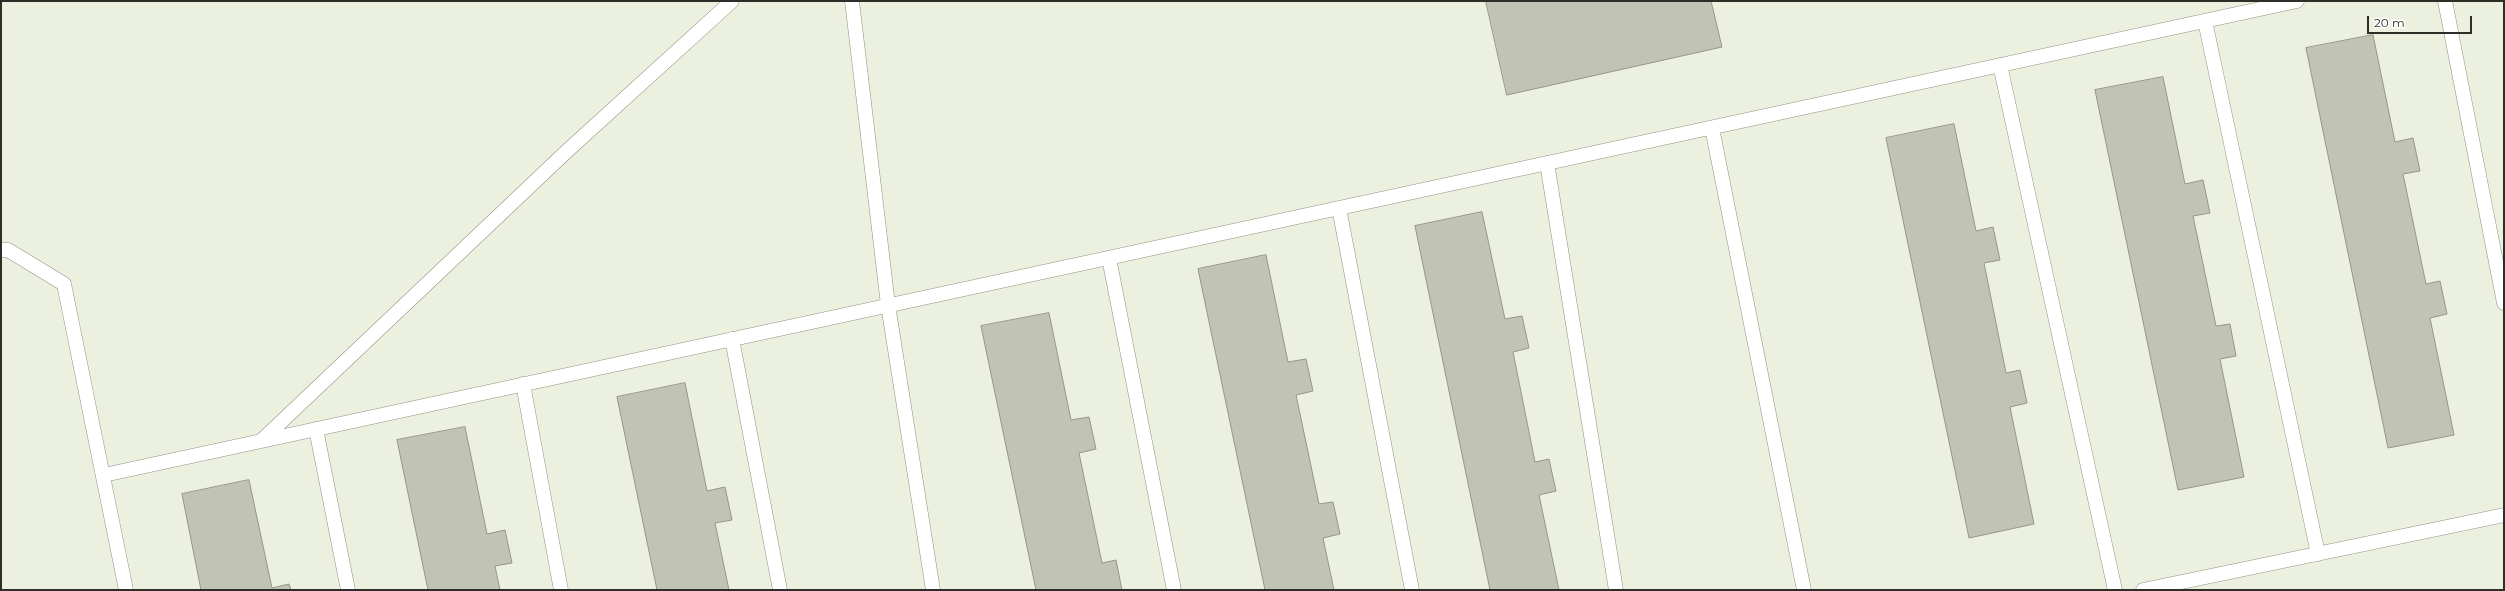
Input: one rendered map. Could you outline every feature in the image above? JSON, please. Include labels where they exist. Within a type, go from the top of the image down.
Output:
[{"type":"lane","points":[[260,441],[561,157],[732,1]]},
{"type":"lane","points":[[852,1],[888,306],[932,590]]},
{"type":"lane","points":[[104,475],[2297,1]]},
{"type":"lane","points":[[2444,1],[2504,303]]},
{"type":"lane","points":[[2205,21],[2318,554]]},
{"type":"lane","points":[[2000,65],[2115,590]]},
{"type":"lane","points":[[1712,128],[1804,590]]},
{"type":"lane","points":[[1547,163],[1616,590]]},
{"type":"lane","points":[[1339,208],[1412,590]]},
{"type":"lane","points":[[1,250],[8,250],[64,284],[104,475],[126,590]]},
{"type":"lane","points":[[1109,258],[1174,590]]},
{"type":"lane","points":[[732,339],[780,590]]},
{"type":"lane","points":[[523,384],[561,590]]},
{"type":"lane","points":[[316,429],[348,590]]},
{"type":"lane","points":[[2143,590],[2504,515]]},
{"type":"building","points":[[1486,1],[1711,1],[1722,47],[1507,95]]},
{"type":"building","points":[[2373,35],[2395,142],[2413,138],[2420,171],[2403,174],[2426,284],[2440,281],[2447,314],[2430,318],[2454,435],[2388,448],[2306,48]]},
{"type":"building","points":[[2163,77],[2185,184],[2203,180],[2210,213],[2193,216],[2216,326],[2230,324],[2236,356],[2220,359],[2244,477],[2178,490],[2095,90]]},
{"type":"building","points":[[1954,124],[1976,231],[1993,227],[2000,260],[1984,263],[2006,373],[2020,370],[2027,403],[2010,407],[2034,524],[1969,538],[1886,138]]},
{"type":"building","points":[[1482,212],[1505,319],[1522,316],[1529,348],[1513,352],[1535,462],[1549,459],[1556,491],[1539,495],[1559,590],[1490,590],[1415,226]]},
{"type":"building","points":[[1266,255],[1288,362],[1306,359],[1313,391],[1296,395],[1319,504],[1333,502],[1340,534],[1323,538],[1334,590],[1265,590],[1198,269]]},
{"type":"building","points":[[1049,313],[1071,420],[1089,417],[1096,449],[1079,453],[1102,563],[1116,560],[1122,590],[1036,590],[981,326]]},
{"type":"building","points":[[685,383],[707,491],[725,487],[732,520],[715,523],[729,590],[657,590],[617,397]]},
{"type":"building","points":[[465,427],[487,534],[505,530],[512,563],[495,566],[500,590],[428,590],[397,440]]},
{"type":"building","points":[[249,480],[272,588],[289,584],[291,590],[201,590],[182,494]]}]
